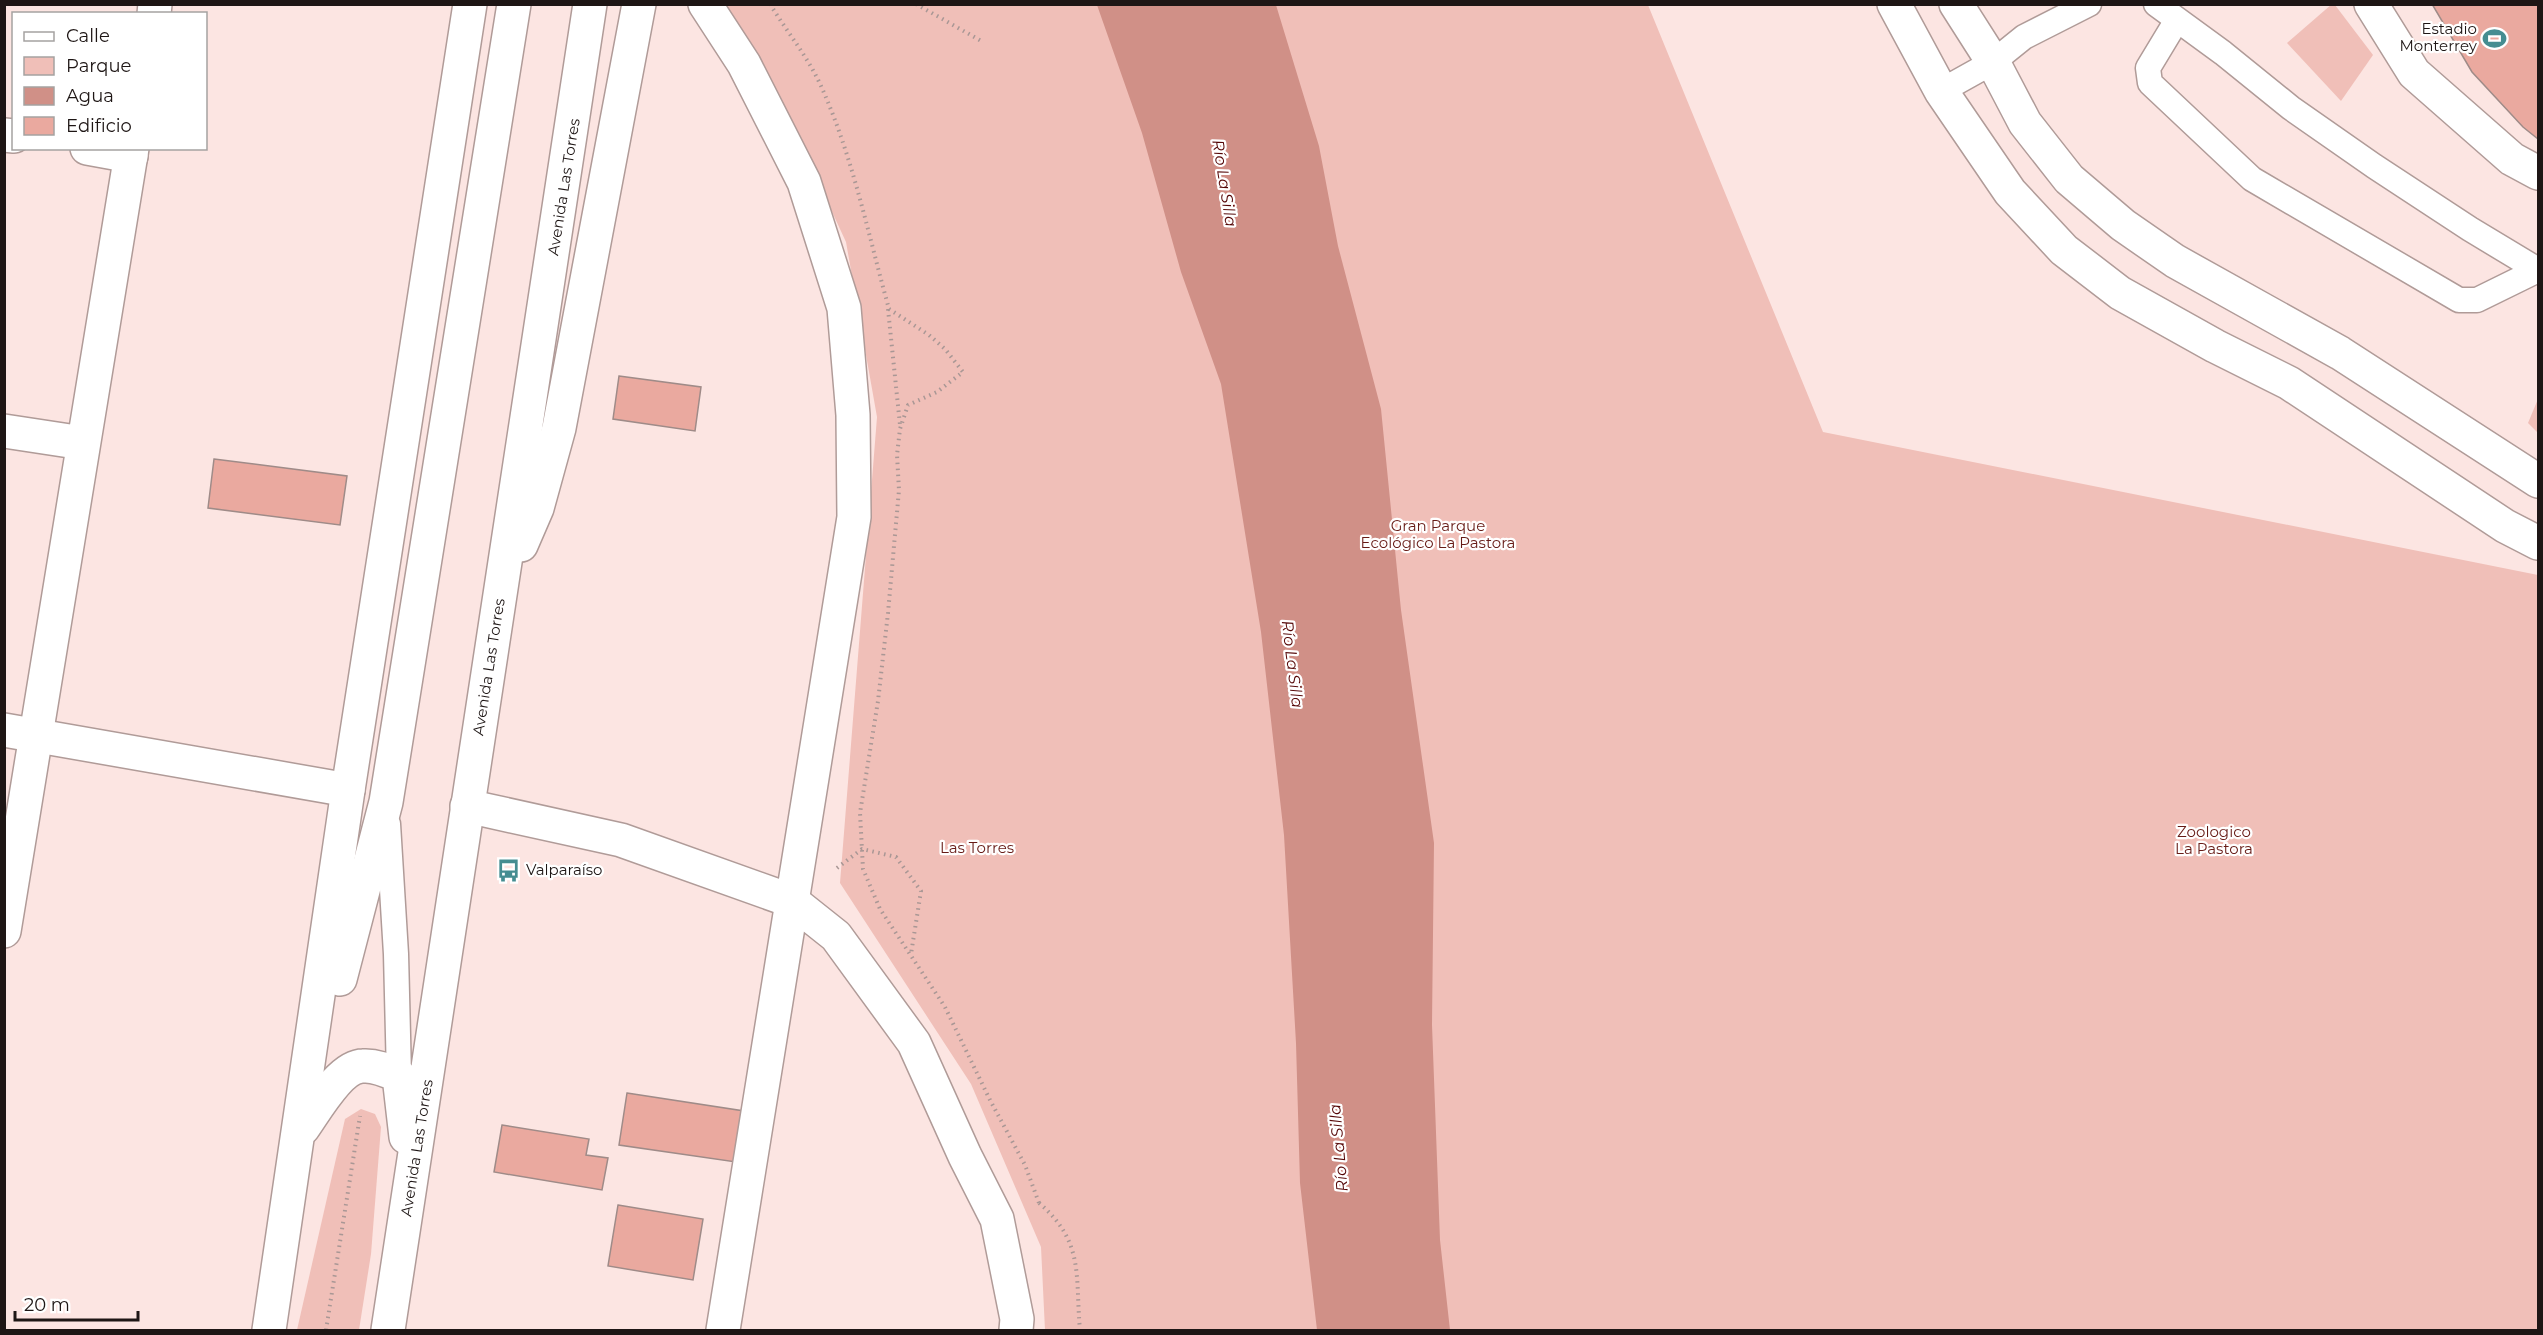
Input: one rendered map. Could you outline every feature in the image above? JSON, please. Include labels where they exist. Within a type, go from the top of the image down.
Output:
[{"type":"street","points":[[269,1330],[300,1131],[348,790],[470,4]]},
{"type":"street","points":[[300,1131],[386,802],[514,4]]},
{"type":"street","name":"Avenida Las Torres","points":[[388,1330],[590,4]]},
{"type":"street","points":[[502,588],[537,508],[559,428],[639,4]]},
{"type":"street","points":[[705,4],[744,64],[804,182],[844,308],[853,416],[855,517],[723,1330]]},
{"type":"street","points":[[1894,4],[1941,92],[2010,192],[2064,249],[2120,293],[2215,346],[2289,383],[2505,526],[2538,543]]},
{"type":"street","points":[[1956,4],[1993,62],[2025,123],[2069,179],[2123,225],[2175,261],[2340,353],[2538,481]]},
{"type":"street","points":[[2372,4],[2414,73],[2512,159],[2538,174]]},
{"type":"street","points":[[4,931],[131,152],[109,150]]},
{"type":"street","points":[[4,431],[83,443]]},
{"type":"street","points":[[4,730],[348,790]]},
{"type":"street","points":[[467,806],[621,840],[792,901],[836,936],[914,1043],[965,1156],[997,1219],[1017,1319],[1016,1330]]},
{"type":"street","points":[[300,1131],[341,1075],[353,1068],[362,1065],[380,1068],[399,1076],[411,1190]]},
{"type":"lane","points":[[1941,92],[1993,62],[2025,37],[2089,4]]},
{"type":"lane","points":[[2156,4],[2223,53],[2291,108],[2374,166],[2538,270]]},
{"type":"lane","points":[[2177,20],[2148,68],[2150,83],[2252,179],[2459,300],[2477,300],[2538,270]]},
{"type":"lane","points":[[386,802],[396,954],[399,1076]]},
{"type":"path","points":[[770,4],[811,66],[837,123],[889,309],[929,335],[945,349],[963,372],[937,392],[909,405],[900,429],[897,455],[899,490],[888,613],[878,701],[860,813],[864,869],[880,909],[950,1018],[1025,1165],[1039,1203],[1065,1233],[1077,1261],[1080,1330]]},
{"type":"path","points":[[915,4],[983,42]]},
{"type":"path","points":[[792,901],[862,849],[896,857],[921,891],[910,955]]},
{"type":"path","points":[[326,1330],[360,1116]]},
{"type":"path","points":[[997,1219],[1039,1203]]},
{"type":"green space","points":[[2332,4],[2373,55],[2341,101],[2287,43]]},
{"type":"green space","points":[[715,5],[1648,5],[1823,432],[2538,575],[2538,1330],[1045,1330],[1041,1247],[971,1084],[840,883],[877,417],[846,242],[780,99]]},
{"type":"green space","points":[[2538,399],[2538,433],[2528,423]]},
{"type":"green space","points":[[361,1109],[375,1114],[381,1127],[371,1254],[359,1330],[297,1330],[345,1119]]},
{"type":"water","name":"Río La Silla","points":[[1097,5],[1276,5],[1319,146],[1338,246],[1381,409],[1401,610],[1434,843],[1432,1025],[1440,1240],[1450,1330],[1317,1330],[1300,1183],[1296,1043],[1284,835],[1261,632],[1221,384],[1181,272],[1142,133]]},
{"type":"building","name":"Estadio Monterrey","points":[[2432,4],[2538,4],[2538,139],[2523,127],[2472,72]]},
{"type":"building","points":[[619,376],[701,387],[695,431],[613,419]]},
{"type":"building","points":[[214,459],[347,476],[340,525],[208,508]]},
{"type":"building","points":[[627,1093],[744,1111],[736,1162],[619,1145]]},
{"type":"building","points":[[502,1125],[589,1139],[586,1155],[608,1158],[602,1190],[494,1172]]},
{"type":"building","points":[[618,1205],[703,1219],[693,1280],[608,1266]]},
{"type":"place","name":"Estadio Monterrey","points":[[2495,38]]},
{"type":"place","name":"Valparaíso","points":[[508,870]]},
{"type":"park label","name":"Gran Parque Ecológico La Pastora","points":[[1438,534]]},
{"type":"park label","name":"Zoologico La Pastora","points":[[2214,840]]},
{"type":"park label","name":"Las Torres","points":[[977,848]]}]
